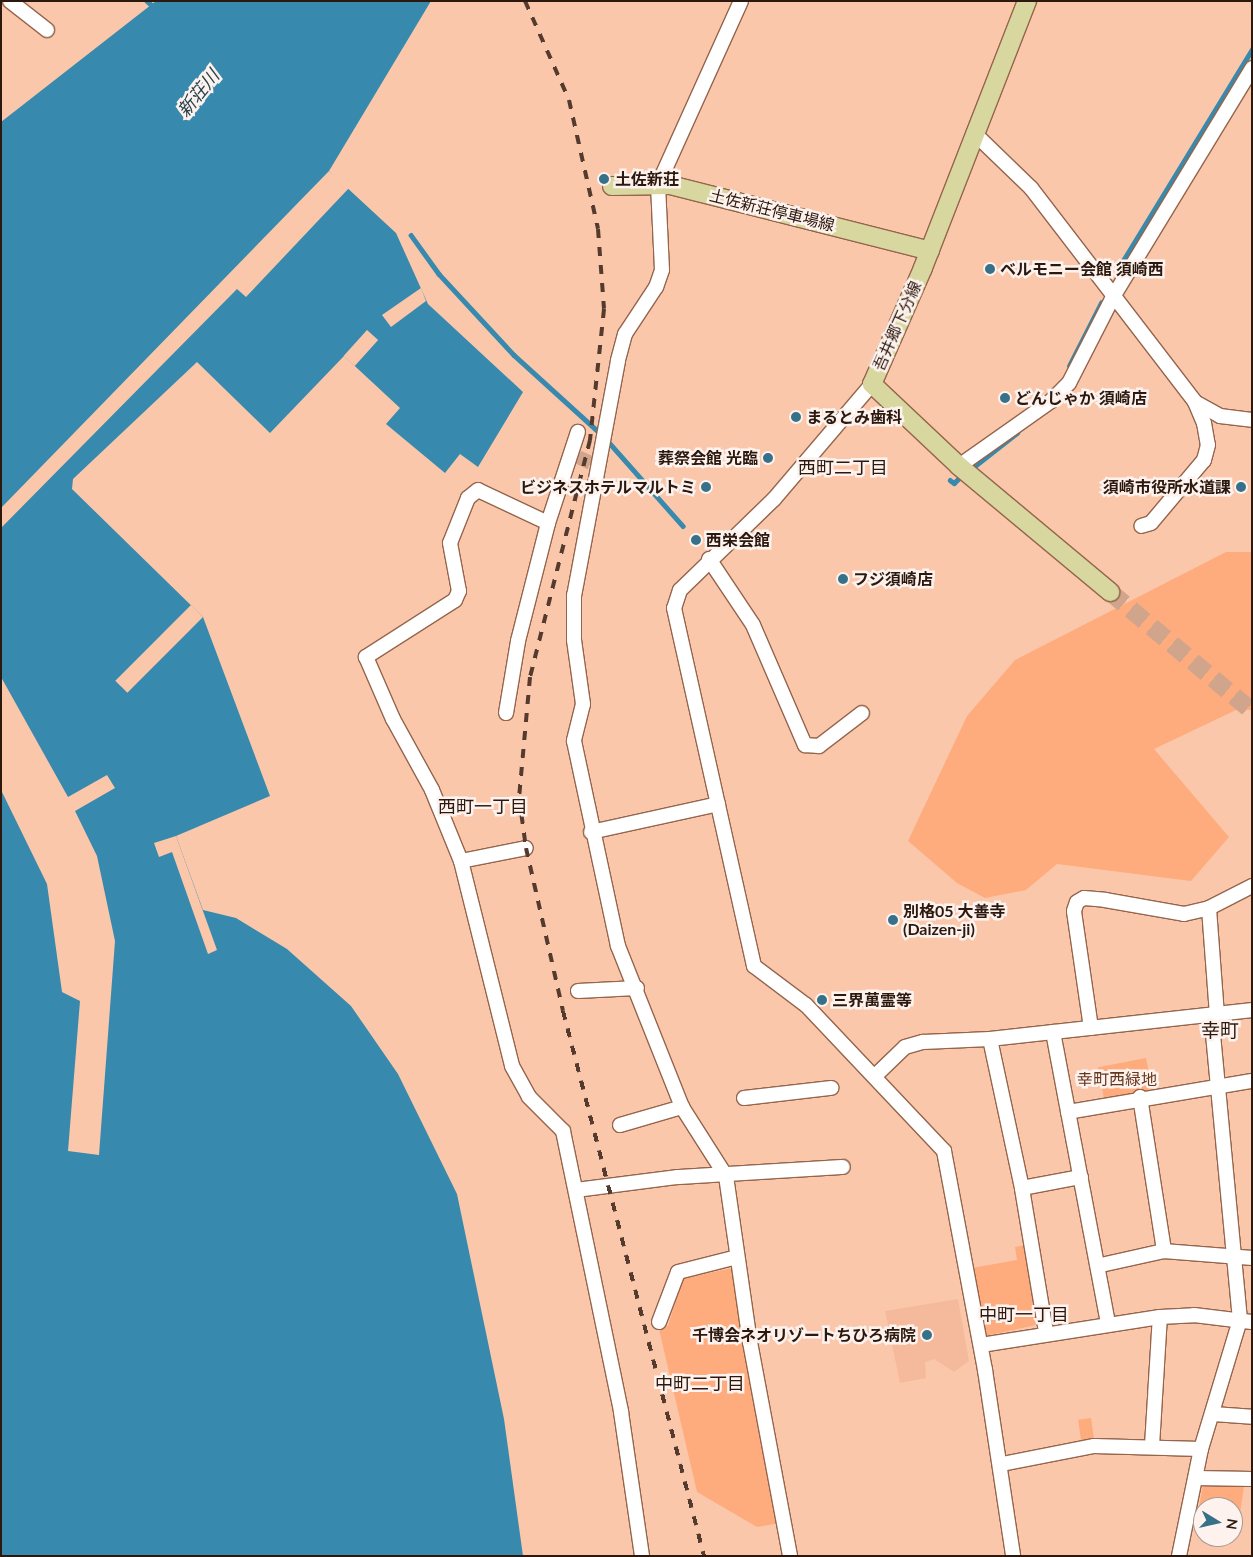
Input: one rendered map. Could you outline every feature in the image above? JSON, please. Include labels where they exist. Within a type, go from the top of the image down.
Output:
[{"type":"main road","name":"吾井郷下分線","points":[[1028,1],[974,133],[930,251],[872,384],[959,466],[1110,592]]},
{"type":"main road","name":"土佐新荘停車場線","points":[[612,186],[658,185],[930,251]]},
{"type":"street","points":[[10,1],[47,30]]},
{"type":"street","points":[[741,1],[658,185],[662,270],[656,288],[625,334],[604,451],[596,465],[574,595],[574,640],[583,704],[574,741],[591,832],[618,946],[637,988],[682,1108],[726,1176],[737,1257],[790,1556]]},
{"type":"street","points":[[959,466],[1061,392],[1114,297],[1252,68]]},
{"type":"street","points":[[974,133],[1031,188],[1195,402],[1204,423],[1207,453],[1151,523],[1141,526]]},
{"type":"street","points":[[872,384],[774,499],[709,559],[680,590],[674,608],[754,966],[806,1005],[876,1075],[944,1151],[1002,1464],[1013,1556]]},
{"type":"street","points":[[1195,402],[1220,416],[1252,420]]},
{"type":"street","points":[[506,713],[518,641],[548,524],[574,455],[578,432]]},
{"type":"street","points":[[548,524],[478,490],[468,498],[450,543],[459,591],[454,600],[366,657],[393,719],[432,790],[461,861],[512,1066],[529,1097],[563,1131],[621,1412],[642,1556]]},
{"type":"street","points":[[709,559],[754,625],[805,745],[819,746],[862,713]]},
{"type":"street","points":[[591,832],[718,804]]},
{"type":"street","points":[[461,861],[526,848]]},
{"type":"street","points":[[1091,1028],[1074,911],[1077,902],[1084,898],[1105,900],[1184,914],[1209,908],[1252,886]]},
{"type":"street","points":[[1179,1556],[1201,1449],[1246,1321],[1236,1257],[1217,1085],[1209,908]]},
{"type":"street","points":[[578,991],[637,988]]},
{"type":"street","points":[[876,1075],[905,1047],[1214,1016],[1252,1010]]},
{"type":"street","points":[[1053,1032],[1081,1177],[1101,1264],[1108,1324]]},
{"type":"street","points":[[990,1039],[1022,1188],[1046,1332]]},
{"type":"street","points":[[1068,1112],[1140,1097],[1252,1081]]},
{"type":"street","points":[[744,1098],[831,1088]]},
{"type":"street","points":[[1140,1097],[1164,1252]]},
{"type":"street","points":[[620,1125],[682,1108]]},
{"type":"street","points":[[576,1190],[844,1167]]},
{"type":"street","points":[[1022,1188],[1081,1177]]},
{"type":"street","points":[[1101,1264],[1164,1252],[1252,1258]]},
{"type":"street","points":[[659,1322],[678,1272],[737,1257]]},
{"type":"street","points":[[981,1345],[1046,1332],[1160,1318],[1194,1315],[1246,1321]]},
{"type":"street","points":[[1152,1446],[1160,1318]]},
{"type":"street","points":[[1214,1414],[1252,1417]]},
{"type":"street","points":[[1002,1464],[1094,1446],[1152,1446],[1201,1449]]},
{"type":"street","points":[[1196,1478],[1252,1479]]},
{"type":"shaded area","name":"千博会ネオリゾートちひろ病院","points":[[958,1299],[969,1361],[954,1372],[934,1359],[925,1362],[926,1378],[900,1383],[885,1311]]},
{"type":"green space","points":[[1226,552],[1252,552],[1252,710],[1236,710],[1154,749],[1229,837],[1191,881],[1057,864],[1026,890],[985,898],[957,883],[908,841],[967,716],[1015,660]]},
{"type":"green space","name":"幸町西緑地","points":[[1146,1058],[1152,1089],[1104,1099],[1098,1067]]},
{"type":"green space","points":[[1026,1245],[1041,1324],[985,1336],[972,1268],[1017,1260],[1015,1247]]},
{"type":"green space","points":[[732,1268],[780,1523],[757,1527],[697,1492],[658,1325],[668,1326],[682,1279]]},
{"type":"green space","points":[[1091,1418],[1094,1440],[1081,1442],[1078,1420]]},
{"type":"green space","points":[[1203,1484],[1244,1486],[1242,1497],[1201,1497]]},
{"type":"water","name":"新荘川","points":[[156,1],[431,1],[329,171],[396,233],[428,304],[523,392],[478,467],[460,454],[445,473],[386,424],[400,408],[344,356],[270,433],[197,362],[73,479],[72,489],[203,617],[270,796],[176,836],[203,910],[236,918],[287,949],[351,1006],[398,1074],[457,1194],[504,1419],[523,1556],[1,1556],[1,122]]},
{"type":"pier","points":[[329,171],[349,188],[246,297],[237,289],[1,528],[1,508]]},
{"type":"pier","points":[[421,288],[426,301],[391,327],[382,315]]},
{"type":"pier","points":[[367,330],[378,340],[355,366],[344,356]]},
{"type":"pier","points":[[191,605],[203,617],[127,693],[115,681]]},
{"type":"pier","points":[[1,677],[68,797],[107,775],[115,788],[75,811],[97,856],[115,941],[99,1155],[68,1151],[80,1001],[62,992],[47,884],[1,790]]},
{"type":"pier","points":[[176,836],[217,950],[208,954],[172,852],[159,857],[154,843]]},
{"type":"waterway","points":[[147,1],[155,8]]},
{"type":"waterway","points":[[1121,264],[1252,49]]},
{"type":"waterway","points":[[411,235],[439,274],[514,355],[601,434]]},
{"type":"waterway","points":[[1069,366],[1101,303]]},
{"type":"waterway","points":[[976,465],[1017,433]]},
{"type":"waterway","points":[[606,439],[683,526]]},
{"type":"waterway","points":[[950,480],[954,483],[959,478]]},
{"type":"tunnel","points":[[578,457],[591,463]]},
{"type":"tunnel","points":[[1110,592],[1252,711]]},
{"type":"railway","points":[[525,1],[569,100],[598,229],[604,309],[590,440],[530,677],[519,797],[526,848],[563,1011],[704,1556]]},
{"type":"place","name":"土佐新荘","points":[[604,179]]},
{"type":"place","name":"ベルモニー会館 須崎西","points":[[990,269]]},
{"type":"place","name":"どんじゃか 須崎店","points":[[1005,398]]},
{"type":"place","name":"まるとみ歯科","points":[[796,417]]},
{"type":"place","name":"葬祭会館 光臨","points":[[768,458]]},
{"type":"place","name":"ビジネスホテルマルトミ","points":[[706,487]]},
{"type":"place","name":"須崎市役所水道課","points":[[1241,487]]},
{"type":"place","name":"西栄会館","points":[[696,540]]},
{"type":"place","name":"フジ須崎店","points":[[843,579]]},
{"type":"place","name":"別格05 大善寺 (Daizen-ji)","points":[[893,920]]},
{"type":"place","name":"三界萬霊等","points":[[822,1000]]},
{"type":"place","name":"千博会ネオリゾートちひろ病院","points":[[927,1335]]},
{"type":"district","name":"西町二丁目","points":[[843,467]]},
{"type":"district","name":"西町一丁目","points":[[483,806]]},
{"type":"district","name":"幸町","points":[[1220,1030]]},
{"type":"district","name":"中町一丁目","points":[[1024,1314]]},
{"type":"district","name":"中町二丁目","points":[[700,1383]]}]
